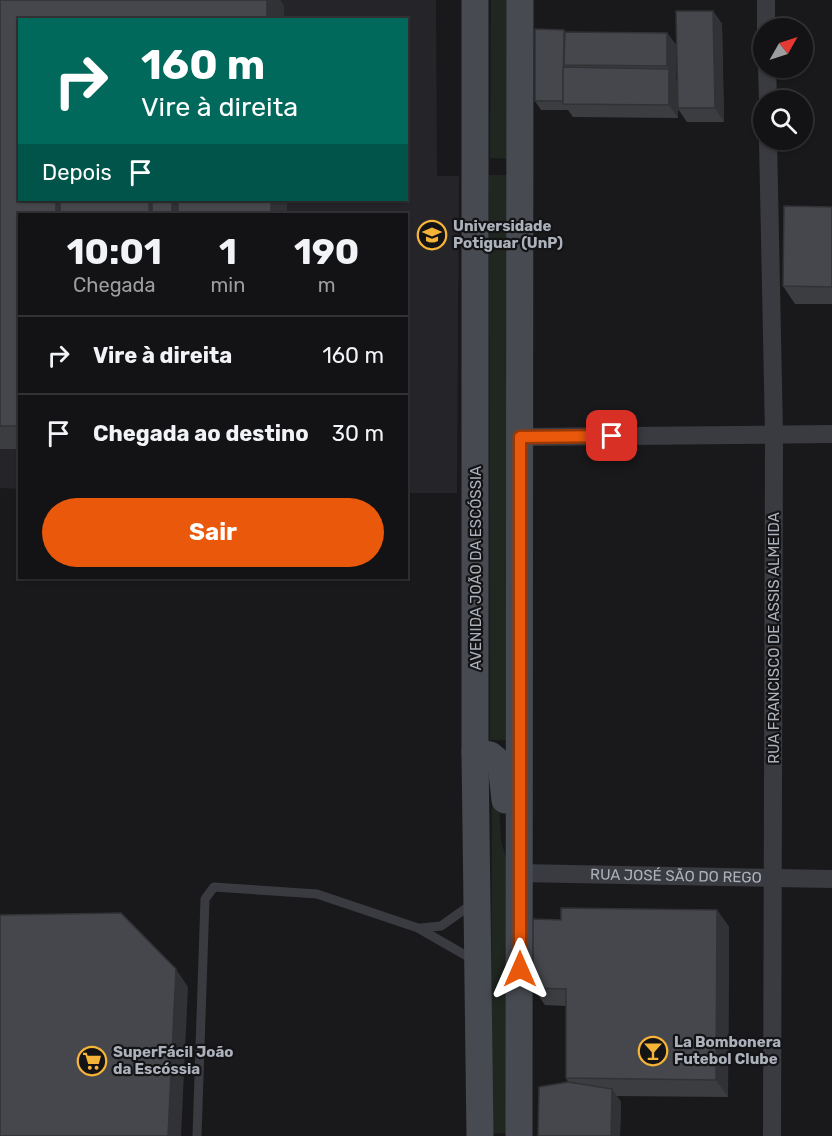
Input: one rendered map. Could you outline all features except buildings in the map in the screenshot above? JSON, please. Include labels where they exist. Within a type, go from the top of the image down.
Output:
[{"type":"main road","name":"AVENIDA JOÃO DA ESCÓSSIA","points":[[475,0],[475,752],[480,1136]]},
{"type":"main road","points":[[519,1136],[520,0]]},
{"type":"main road","points":[[475,752],[490,755],[501,764],[506,814],[511,830],[519,839]]},
{"type":"street","points":[[765,0],[766,18]]},
{"type":"street","name":"RUA FRANCISCO DE ASSIS ALMEIDA","points":[[768,150],[774,434],[772,1136]]},
{"type":"street","points":[[520,437],[832,434]]},
{"type":"street","name":"RUA JOSÉ SÃO DO REGO","points":[[520,873],[773,880],[832,879]]},
{"type":"lane","points":[[196,1136],[205,899],[214,886],[317,894],[418,928],[458,949],[479,965]]},
{"type":"lane","points":[[418,928],[441,926],[476,900]]},
{"type":"shaded area","name":"Universidade Potiguar (UnP)","points":[[0,0],[436,0],[437,176],[459,176],[457,493],[408,493],[408,213],[18,213],[18,489],[0,488]]},
{"type":"shaded area","points":[[491,0],[509,0],[510,159],[490,158]]},
{"type":"shaded area","points":[[489,175],[510,175],[508,740],[490,740]]},
{"type":"shaded area","points":[[492,772],[497,774],[501,841],[510,871],[507,1133],[494,1134],[491,1129]]},
{"type":"place","name":"Universidade Potiguar (UnP)","points":[[432,235]]},
{"type":"place","name":"La Bombonera Futebol Clube","points":[[653,1051]]},
{"type":"place","name":"SuperFácil João da Escóssia","points":[[92,1061]]},
{"type":"route","points":[[520,969],[520,437],[612,436]]}]
